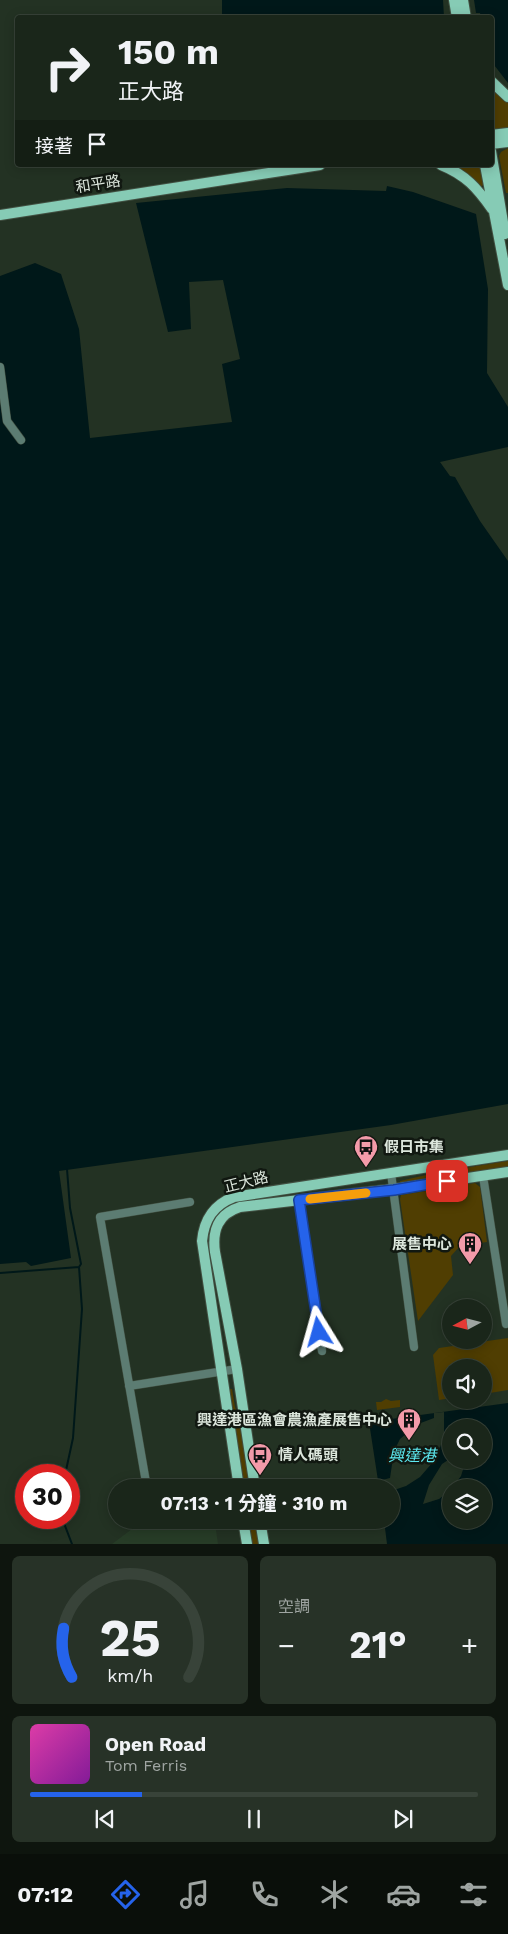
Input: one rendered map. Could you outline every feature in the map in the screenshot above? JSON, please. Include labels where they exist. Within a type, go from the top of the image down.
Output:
[{"type":"main road","points":[[454,0],[456,15]]},
{"type":"main road","points":[[463,0],[466,15]]},
{"type":"main road","points":[[494,85],[508,97]]},
{"type":"main road","points":[[494,135],[508,133]]},
{"type":"main road","points":[[494,144],[508,142]]},
{"type":"main road","name":"和平路","points":[[0,210],[274,167]]},
{"type":"main road","name":"和平路","points":[[0,215],[307,167]]},
{"type":"main road","points":[[446,167],[458,172],[480,192],[494,212]]},
{"type":"main road","points":[[485,167],[508,285]]},
{"type":"main road","points":[[494,167],[508,248]]},
{"type":"main road","points":[[506,237],[508,214]]},
{"type":"main road","name":"正大路","points":[[237,1479],[202,1242],[203,1229],[208,1217],[215,1208],[224,1201],[234,1197],[508,1155]]},
{"type":"main road","name":"正大路","points":[[254,1479],[238,1370],[216,1262],[215,1230],[223,1216],[236,1208],[394,1190],[508,1172]]},
{"type":"main road","points":[[245,1529],[247,1544]]},
{"type":"main road","points":[[262,1529],[264,1544]]},
{"type":"street","points":[[0,367],[7,421],[21,440]]},
{"type":"street","points":[[391,1173],[414,1347]]},
{"type":"street","points":[[483,1176],[506,1324]]},
{"type":"street","points":[[299,1200],[322,1352]]},
{"type":"street","points":[[145,1479],[100,1217],[190,1202]]},
{"type":"street","points":[[129,1386],[238,1370]]},
{"type":"shaded area","points":[[494,92],[508,103],[508,130],[495,132]]},
{"type":"shaded area","points":[[508,148],[508,193],[506,193],[499,156],[501,152]]},
{"type":"shaded area","points":[[452,167],[481,167],[484,184],[481,187],[462,172]]},
{"type":"shaded area","points":[[508,1161],[508,1168],[400,1184],[400,1181],[439,1172]]},
{"type":"shaded area","points":[[475,1183],[480,1187],[487,1242],[460,1246],[451,1256],[453,1275],[418,1321],[400,1199],[401,1195]]},
{"type":"shaded area","points":[[508,1338],[508,1390],[492,1393],[492,1359],[442,1359],[442,1400],[439,1400],[433,1355],[439,1348],[492,1349],[492,1340]]},
{"type":"shaded area","points":[[229,1389],[232,1389],[235,1407],[242,1426],[250,1479],[241,1479]]},
{"type":"shaded area","points":[[386,1399],[391,1401],[400,1400],[400,1407],[377,1410],[376,1402]]},
{"type":"shaded area","points":[[132,1529],[216,1529],[218,1544],[112,1544]]},
{"type":"shaded area","points":[[248,1529],[258,1529],[260,1544],[250,1544]]},
{"type":"water","points":[[222,0],[443,0],[444,15],[222,15]]},
{"type":"water","points":[[474,0],[508,0],[508,83],[494,65],[494,15],[476,13]]},
{"type":"water","points":[[387,186],[413,192],[476,214],[488,289],[487,373],[508,407],[508,447],[440,462],[450,476],[455,477],[480,521],[508,561],[508,1104],[391,1125],[59,1171],[71,1258],[31,1266],[26,1262],[0,1264],[0,276],[35,263],[61,274],[79,329],[90,438],[232,422],[222,364],[240,359],[223,280],[189,282],[191,329],[168,332],[136,203],[287,188],[386,191]]},
{"type":"water","name":"興達港","points":[[508,1403],[508,1544],[387,1544],[385,1529],[400,1529],[400,1479],[378,1479],[369,1422],[464,1409],[492,1409],[492,1405]]},
{"type":"pier","points":[[444,1412],[444,1419],[442,1419],[442,1441],[439,1451],[433,1462],[420,1477],[400,1488],[400,1479],[386,1479],[390,1478],[394,1451],[400,1439],[418,1424],[434,1418],[434,1413]]},
{"type":"pier","points":[[442,1464],[442,1469],[463,1469],[459,1479],[442,1479],[442,1497],[423,1504],[429,1485]]},
{"type":"waterway","points":[[67,1169],[70,1208],[81,1264],[79,1267],[82,1309],[73,1438],[67,1464]]},
{"type":"waterway","points":[[0,1273],[79,1267]]},
{"type":"waterway","points":[[66,1529],[72,1544]]},
{"type":"slow traffic","points":[[310,1199],[366,1193]]},
{"type":"place","name":"假日市集","points":[[366,1168]]},
{"type":"place","name":"展售中心","points":[[470,1265]]},
{"type":"place","name":"興達港區漁會農漁產展售中心","points":[[409,1441]]},
{"type":"place","name":"情人碼頭","points":[[260,1476]]},
{"type":"route","points":[[319,1332],[299,1200],[394,1190],[447,1181]]}]
